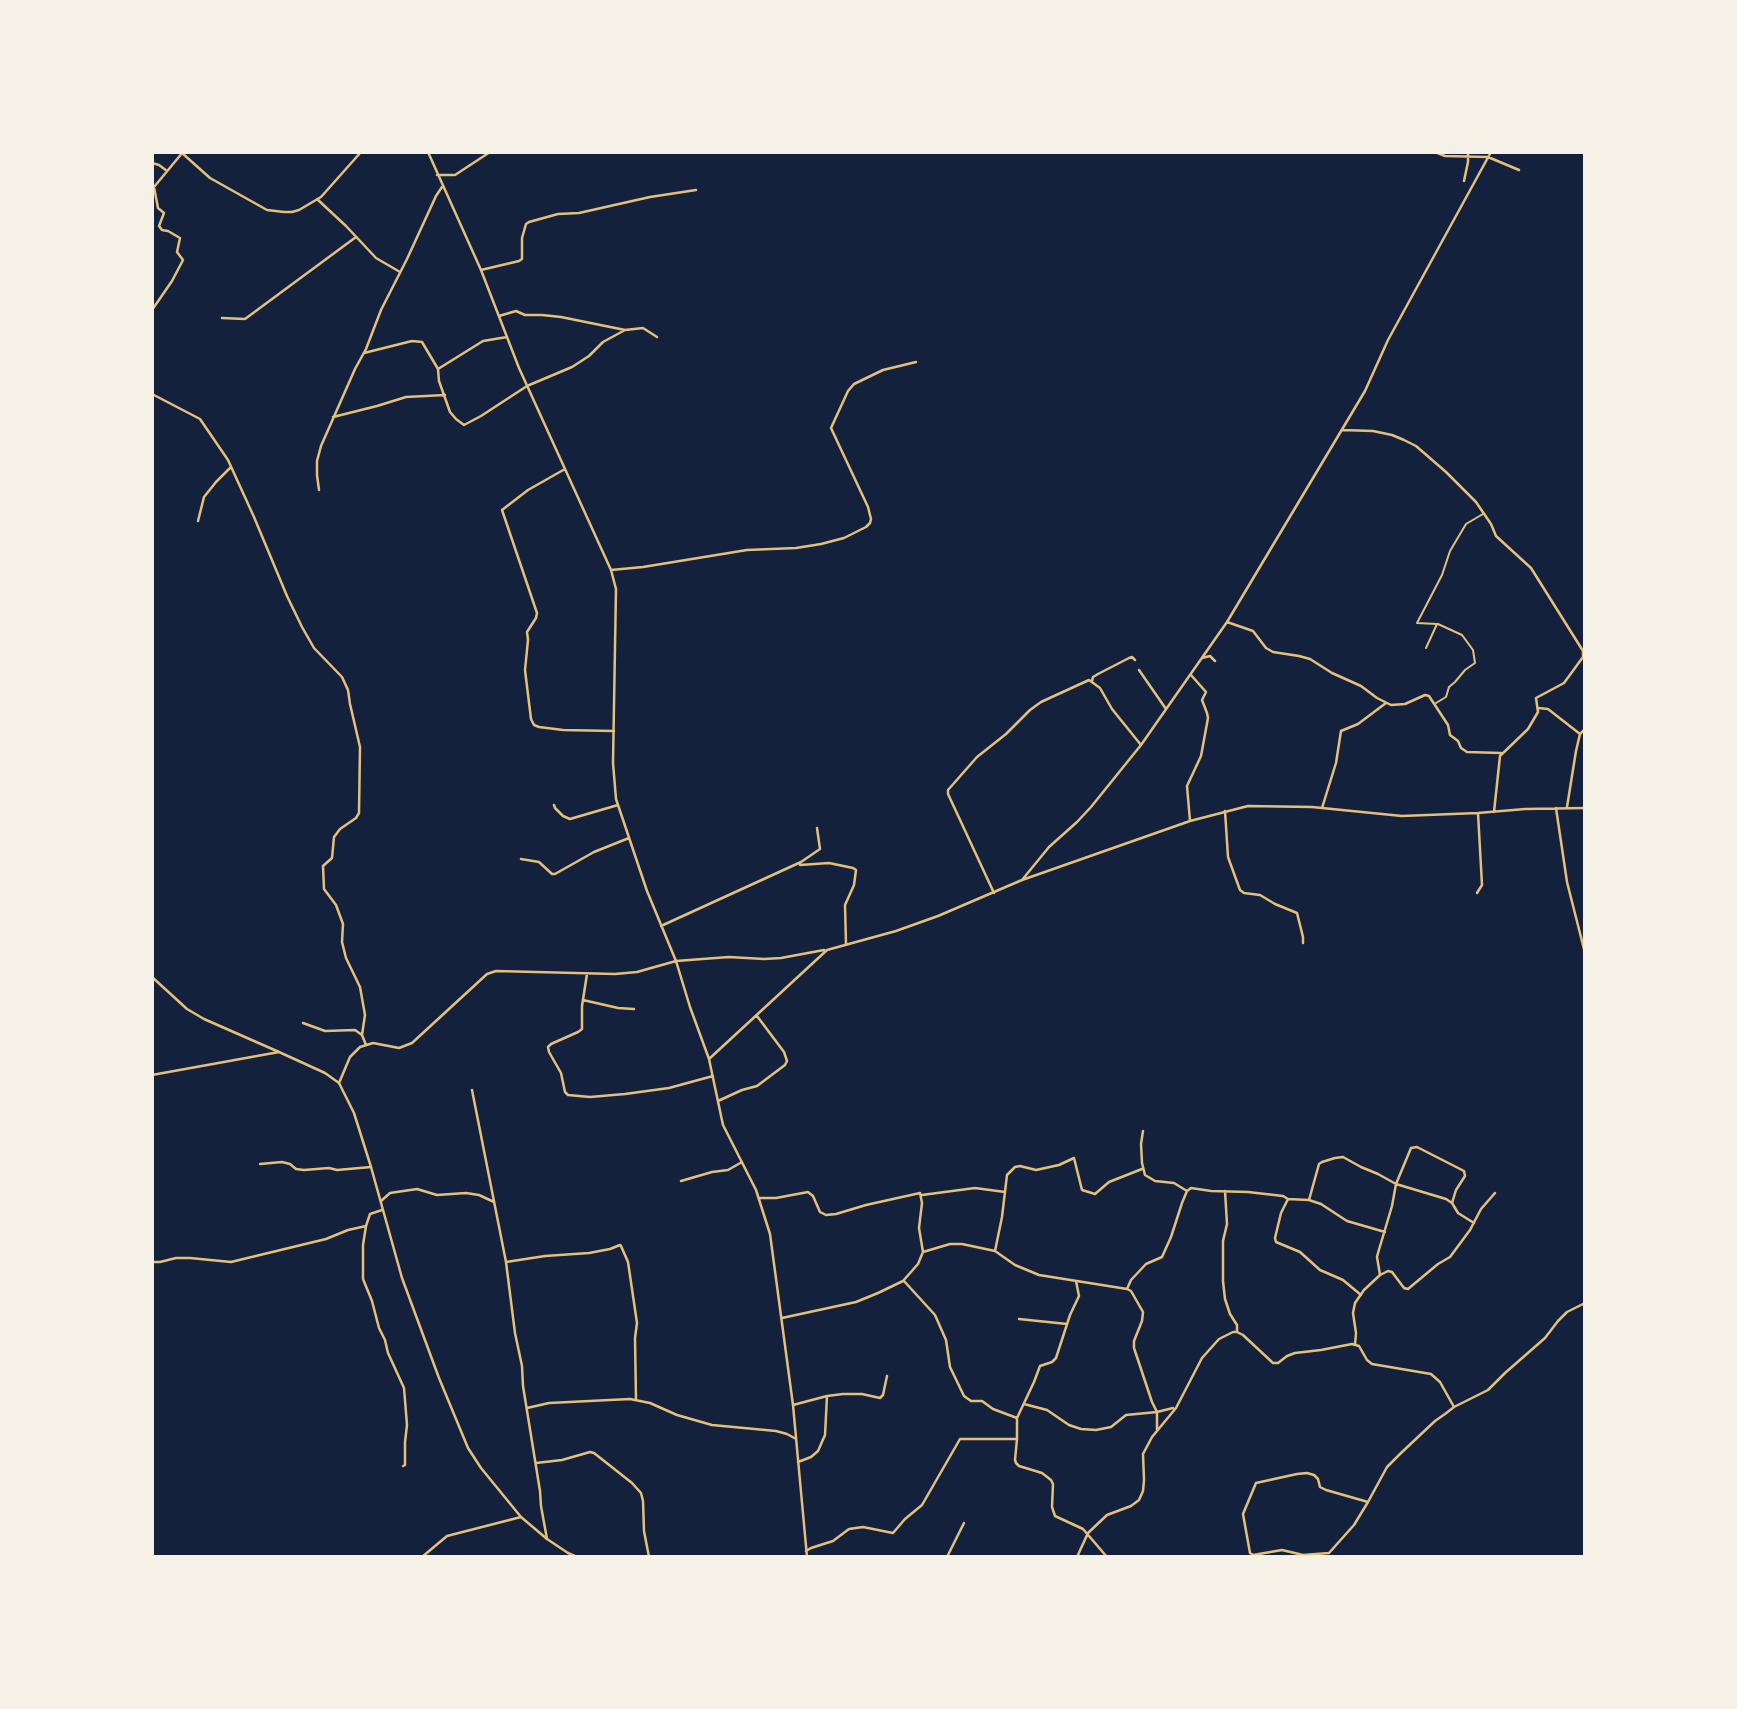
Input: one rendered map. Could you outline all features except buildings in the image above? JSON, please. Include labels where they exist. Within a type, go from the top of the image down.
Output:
[{"type":"street","points":[[152,310],[183,260],[177,252],[180,238],[159,226],[164,215],[158,208],[154,183],[182,153],[210,178],[267,210],[292,212],[317,199],[329,189],[361,152]]},
{"type":"street","points":[[428,152],[481,270],[527,386],[611,570],[616,589],[613,763],[618,805],[709,1059],[723,1125],[759,1198],[770,1234],[793,1405],[807,1557]]},
{"type":"street","points":[[437,175],[455,175],[489,152]]},
{"type":"street","points":[[1435,152],[1445,156],[1468,154],[1488,157],[1519,170]]},
{"type":"street","points":[[1022,880],[1049,847],[1091,807],[1141,745],[1227,622],[1364,391],[1388,340],[1491,152]]},
{"type":"street","points":[[1464,180],[1468,154]]},
{"type":"street","points":[[152,163],[167,171]]},
{"type":"street","points":[[319,490],[317,461],[321,446],[381,310],[442,187]]},
{"type":"street","points":[[481,270],[522,259],[522,238],[528,222],[558,214],[579,214],[650,197],[696,190]]},
{"type":"street","points":[[317,199],[376,258],[400,272]]},
{"type":"street","points":[[222,318],[245,319],[356,237]]},
{"type":"street","points":[[499,316],[516,311],[525,315],[561,317],[625,330],[643,328],[657,337]]},
{"type":"street","points":[[364,353],[412,341],[422,342],[438,369],[439,381],[450,412],[464,425],[527,386],[572,367],[589,356],[603,342],[625,330]]},
{"type":"street","points":[[438,369],[483,341],[507,337]]},
{"type":"street","points":[[611,570],[747,550],[821,544],[844,538],[866,527],[871,519],[867,507],[831,428],[854,384],[883,370],[916,362]]},
{"type":"street","points":[[152,394],[200,419],[231,467],[308,638],[342,677],[348,690],[360,747],[359,813],[334,837],[332,858],[323,866],[324,889],[336,905],[343,924],[341,942],[345,958],[359,987],[365,1015],[362,1035],[366,1045]]},
{"type":"street","points":[[333,417],[406,397],[445,395]]},
{"type":"street","points":[[1342,430],[1392,435],[1416,446],[1446,472],[1476,502],[1496,536],[1531,568],[1584,655],[1564,682],[1538,696],[1536,715],[1524,734],[1501,753],[1494,812]]},
{"type":"street","points":[[198,521],[204,496],[231,467]]},
{"type":"street","points":[[565,469],[528,490],[502,510],[537,613],[527,632],[525,670],[531,719],[534,725],[539,727],[614,731]]},
{"type":"street","points":[[1434,704],[1446,697],[1449,687],[1475,663],[1473,650],[1462,635],[1437,624],[1417,623],[1442,575],[1450,551],[1466,524],[1483,514]]},
{"type":"street","points":[[1227,622],[1253,631],[1265,648],[1310,659],[1361,686],[1386,703],[1405,704],[1425,695],[1429,696],[1448,725],[1450,735],[1458,741],[1461,748],[1467,751],[1501,753]]},
{"type":"street","points":[[1426,648],[1437,624]]},
{"type":"street","points":[[1202,658],[1210,656],[1214,661]]},
{"type":"street","points":[[1094,684],[1092,679],[1098,674],[1129,658],[1135,660]]},
{"type":"street","points":[[1139,670],[1166,709]]},
{"type":"street","points":[[1190,821],[1187,786],[1201,755],[1208,718],[1202,700],[1206,692],[1191,675]]},
{"type":"street","points":[[994,893],[948,794],[948,790],[977,757],[1041,702],[1086,680],[1100,688],[1112,709],[1141,745]]},
{"type":"street","points":[[1322,808],[1336,762],[1341,730],[1358,724],[1386,703]]},
{"type":"street","points":[[1538,708],[1545,707],[1580,734]]},
{"type":"street","points":[[1567,808],[1576,751],[1580,734],[1585,729]]},
{"type":"street","points":[[554,805],[567,819],[618,805]]},
{"type":"street","points":[[339,1083],[350,1057],[360,1047],[373,1043],[399,1048],[412,1043],[487,974],[496,971],[637,972],[676,961],[722,957],[781,958],[827,950],[896,931],[1022,880],[1190,821],[1248,806],[1322,808],[1402,817],[1585,808]]},
{"type":"street","points":[[1556,808],[1567,882],[1585,953]]},
{"type":"street","points":[[1226,811],[1228,857],[1240,890],[1260,895],[1297,913],[1303,943]]},
{"type":"street","points":[[1478,813],[1482,885],[1478,892]]},
{"type":"street","points":[[661,926],[796,865],[821,849],[817,828]]},
{"type":"street","points":[[521,859],[539,862],[555,874],[594,852],[629,838]]},
{"type":"street","points":[[796,865],[829,863],[856,870],[854,885],[845,905],[846,944]]},
{"type":"street","points":[[709,1059],[827,950]]},
{"type":"street","points":[[588,973],[582,1029],[548,1047],[568,1095],[590,1097],[625,1094],[669,1088],[713,1076]]},
{"type":"street","points":[[152,977],[187,1009],[204,1019],[325,1073],[339,1083],[354,1113],[402,1278],[463,1435],[481,1468],[521,1517],[547,1539],[577,1557]]},
{"type":"street","points":[[583,1000],[634,1009]]},
{"type":"street","points":[[718,1101],[757,1086],[787,1061],[784,1052],[757,1016]]},
{"type":"street","points":[[303,1023],[325,1031],[355,1030],[362,1035]]},
{"type":"street","points":[[152,1075],[279,1052]]},
{"type":"street","points":[[472,1090],[506,1262],[547,1539]]},
{"type":"street","points":[[1143,1131],[1141,1144],[1145,1175],[1155,1181],[1174,1183],[1187,1191]]},
{"type":"street","points":[[1380,1275],[1377,1257],[1396,1184],[1411,1148],[1417,1147],[1464,1171],[1465,1176],[1452,1203]]},
{"type":"street","points":[[1309,1200],[1318,1164],[1343,1157],[1396,1184],[1452,1203],[1458,1213],[1474,1223]]},
{"type":"street","points":[[995,1251],[1007,1175],[1017,1166],[1036,1170],[1059,1165],[1074,1158],[1082,1190],[1095,1194],[1109,1182],[1143,1169]]},
{"type":"street","points":[[260,1164],[282,1162],[304,1170],[371,1167]]},
{"type":"street","points":[[681,1181],[728,1170],[741,1162]]},
{"type":"street","points":[[759,1198],[808,1192],[813,1196],[820,1212],[836,1214],[920,1193],[922,1195],[975,1188],[1005,1192]]},
{"type":"street","points":[[1127,1289],[1131,1280],[1146,1264],[1162,1257],[1187,1191],[1191,1188],[1309,1200],[1321,1204],[1348,1221],[1385,1231]]},
{"type":"street","points":[[380,1202],[390,1193],[408,1189],[437,1195],[466,1193],[494,1202]]},
{"type":"street","points":[[1225,1191],[1227,1224],[1223,1241],[1223,1282],[1225,1300],[1237,1325],[1237,1332]]},
{"type":"street","points":[[1355,1345],[1353,1313],[1355,1303],[1364,1290],[1388,1271],[1408,1289],[1450,1257],[1494,1194]]},
{"type":"street","points":[[782,1318],[856,1302],[903,1281],[918,1264],[923,1252],[919,1228],[922,1195]]},
{"type":"street","points":[[1288,1199],[1281,1213],[1276,1242],[1300,1252],[1320,1270],[1343,1280],[1361,1295]]},
{"type":"street","points":[[382,1210],[372,1212],[366,1226],[363,1279],[388,1353],[404,1388],[407,1425],[406,1464],[403,1466]]},
{"type":"street","points":[[152,1262],[190,1258],[231,1262],[326,1239],[366,1226]]},
{"type":"street","points":[[923,1252],[950,1244],[962,1244],[995,1251],[1015,1265],[1040,1275],[1131,1291],[1143,1311],[1134,1348],[1157,1412],[1157,1430]]},
{"type":"street","points":[[506,1262],[589,1253],[621,1246],[628,1262],[636,1324],[636,1400]]},
{"type":"street","points":[[903,1281],[935,1315],[946,1340],[950,1367],[964,1396],[971,1401],[984,1402],[993,1409],[1017,1418]]},
{"type":"street","points":[[1076,1281],[1079,1296],[1056,1358],[1040,1366],[1017,1418],[1016,1463],[1042,1473],[1051,1480],[1055,1516],[1083,1529],[1107,1557]]},
{"type":"street","points":[[1368,1502],[1320,1487],[1318,1479],[1307,1473],[1261,1481],[1254,1485],[1243,1514],[1250,1553],[1253,1555],[1283,1550],[1303,1555],[1329,1555],[1354,1525],[1368,1502],[1387,1467],[1454,1407],[1488,1390],[1545,1338],[1567,1312],[1585,1303]]},
{"type":"street","points":[[1019,1319],[1067,1324]]},
{"type":"street","points":[[1077,1557],[1088,1533],[1107,1515],[1139,1500],[1144,1480],[1143,1454],[1157,1430],[1176,1408],[1202,1358],[1219,1339],[1233,1332],[1243,1335],[1273,1363],[1295,1353],[1352,1344],[1359,1346],[1372,1364],[1430,1374],[1440,1382],[1454,1407]]},
{"type":"street","points":[[793,1405],[850,1393],[880,1398],[887,1376]]},
{"type":"street","points":[[798,1462],[818,1451],[825,1434],[827,1396]]},
{"type":"street","points":[[527,1408],[549,1404],[636,1400],[712,1425],[776,1432],[796,1439]]},
{"type":"street","points":[[1024,1404],[1047,1410],[1069,1425],[1096,1430],[1111,1427],[1126,1415],[1176,1408]]},
{"type":"street","points":[[806,1551],[833,1541],[849,1529],[863,1527],[893,1533],[905,1518],[922,1506],[960,1439],[1017,1439]]},
{"type":"street","points":[[536,1463],[562,1460],[590,1452],[632,1483],[643,1501],[644,1531],[649,1557]]},
{"type":"street","points":[[422,1557],[447,1536],[521,1517]]},
{"type":"street","points":[[947,1557],[964,1523]]}]
